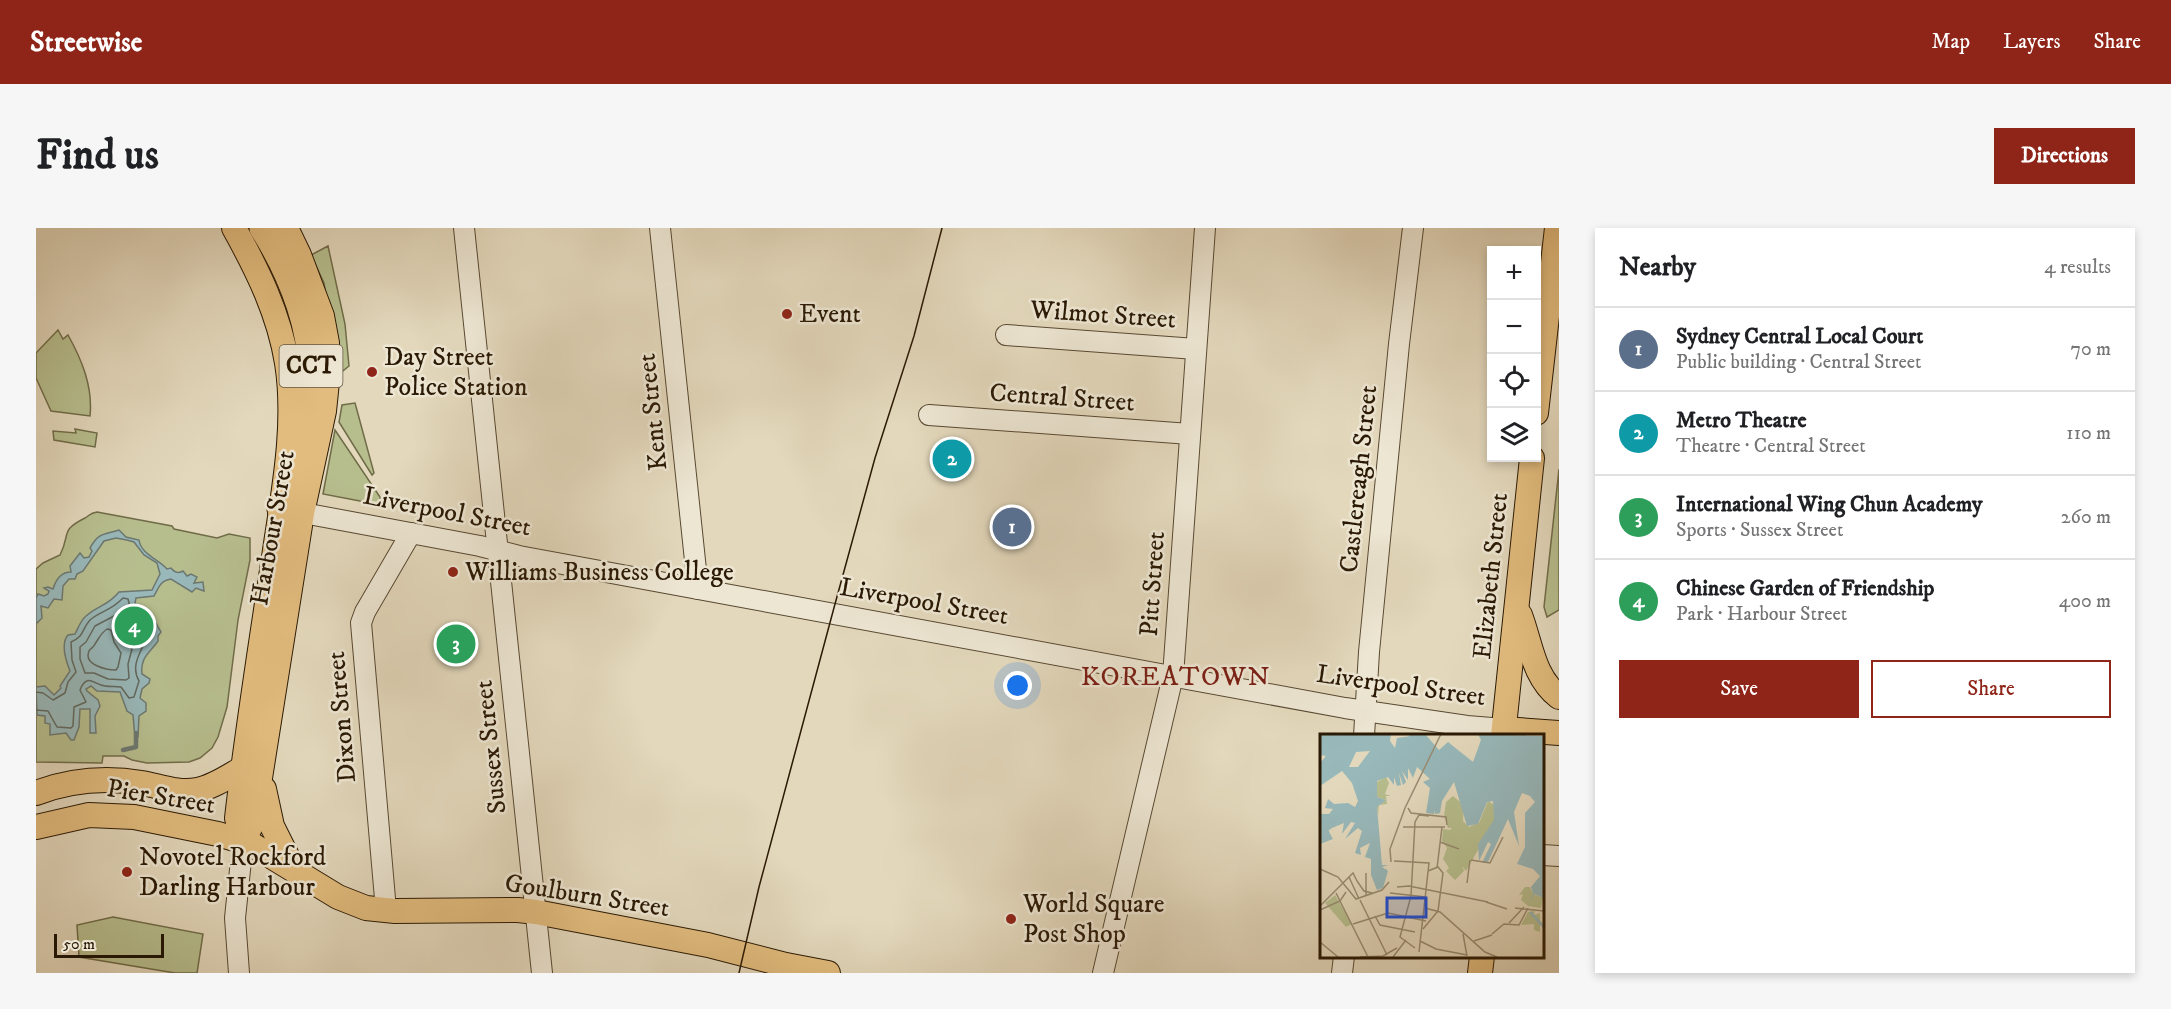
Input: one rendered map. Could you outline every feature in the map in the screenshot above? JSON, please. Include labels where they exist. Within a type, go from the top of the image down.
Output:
[{"type":"highway","name":"CCT","points":[[263,228],[273,243],[300,305],[308,336],[311,367],[307,413],[287,500],[292,511]]},
{"type":"main road","name":"Harbour Street","points":[[234,228],[249,255],[277,318],[290,386],[292,511]]},
{"type":"main road","name":"Harbour Street","points":[[243,841],[253,822],[252,771],[292,511],[324,411],[328,372],[327,343],[322,316],[286,228]]},
{"type":"main road","points":[[1536,408],[1557,228]]},
{"type":"main road","name":"Elizabeth Street","points":[[1503,733],[1532,462]]},
{"type":"main road","points":[[1516,604],[1536,667],[1551,690],[1559,697]]},
{"type":"main road","name":"Liverpool Street","points":[[1503,733],[1559,734]]},
{"type":"main road","points":[[36,793],[48,788],[109,780],[196,791],[252,771]]},
{"type":"main road","points":[[128,813],[204,804],[228,791],[252,771]]},
{"type":"main road","points":[[252,771],[272,826],[294,871]]},
{"type":"main road","name":"Pier Street","points":[[36,827],[89,814],[128,813],[243,841]]},
{"type":"main road","name":"Goulburn Street","points":[[243,841],[262,850],[338,897],[366,908],[536,912],[708,945],[828,973]]},
{"type":"main road","points":[[1480,973],[1482,958]]},
{"type":"street","name":"Sussex Street","points":[[464,228],[542,973]]},
{"type":"street","name":"Kent Street","points":[[660,228],[698,589]]},
{"type":"street","name":"Pitt Street","points":[[1103,973],[1173,676],[1205,228]]},
{"type":"street","name":"Castlereagh Street","points":[[1364,734],[1369,652],[1413,228]]},
{"type":"street","name":"Wilmot Street","points":[[1006,335],[1196,350]]},
{"type":"street","name":"Central Street","points":[[929,415],[1190,434]]},
{"type":"street","name":"Liverpool Street","points":[[292,511],[698,589],[1365,712],[1503,733]]},
{"type":"street","name":"Dixon Street","points":[[386,910],[361,623],[365,612],[411,533]]},
{"type":"street","name":"Harbour Street","points":[[239,973],[235,918],[243,841]]},
{"type":"street","points":[[1544,855],[1559,856]]},
{"type":"street","points":[[1342,973],[1344,958]]},
{"type":"green space","points":[[328,246],[345,324],[349,366],[339,374],[324,283],[311,255]]},
{"type":"green space","points":[[58,330],[63,339],[68,335],[82,364],[90,395],[90,416],[51,411],[36,378],[36,353]]},
{"type":"green space","points":[[355,403],[374,473],[372,475],[339,422],[342,405]]},
{"type":"green space","points":[[75,429],[97,433],[95,447],[54,440],[53,431],[76,433]]},
{"type":"green space","points":[[335,430],[380,497],[381,505],[323,494]]},
{"type":"green space","points":[[1559,469],[1559,610],[1547,617],[1544,607]]},
{"type":"green space","points":[[97,512],[172,526],[174,529],[217,538],[229,534],[250,538],[250,560],[238,620],[227,707],[218,737],[212,748],[200,758],[189,762],[147,763],[124,756],[103,756],[102,763],[36,762],[36,569],[60,555],[72,526]]},
{"type":"green space","points":[[113,917],[203,934],[197,973],[175,973],[79,957],[77,925]]},
{"type":"water","points":[[119,530],[126,537],[139,540],[146,553],[167,569],[183,571],[187,576],[191,574],[197,577],[194,583],[203,582],[204,591],[196,588],[192,592],[171,579],[162,583],[154,596],[136,598],[135,603],[138,608],[151,615],[161,632],[158,641],[143,663],[142,674],[150,679],[142,689],[140,698],[146,703],[146,711],[139,716],[138,737],[135,738],[133,715],[127,711],[120,692],[97,691],[91,686],[86,689],[98,700],[100,706],[95,716],[96,733],[90,733],[90,709],[80,709],[79,727],[74,740],[71,740],[66,733],[50,735],[50,724],[45,723],[45,716],[37,715],[36,687],[45,686],[54,695],[61,688],[60,686],[70,671],[64,648],[68,635],[75,634],[84,618],[119,592],[152,590],[160,574],[157,563],[144,555],[134,542],[116,538],[104,541],[83,571],[77,574],[75,579],[69,579],[63,586],[62,600],[54,599],[48,608],[41,606],[42,618],[36,624],[36,598],[38,594],[44,596],[48,594],[49,591],[44,588],[53,589],[59,577],[71,572],[70,566],[80,553],[84,558],[89,557],[92,551],[90,548],[99,537]]},
{"type":"waterway","points":[[123,750],[136,747],[136,733]]},
{"type":"tram line","points":[[739,973],[759,887],[835,604],[875,458],[914,336],[942,228]]},
{"type":"place","name":"Event","points":[[787,314]]},
{"type":"place","name":"Day Street Police Station","points":[[372,372]]},
{"type":"place","name":"Metro Theatre","points":[[952,459]]},
{"type":"place","name":"Sydney Central Local Court","points":[[1012,527]]},
{"type":"place","name":"Williams Business College","points":[[453,572]]},
{"type":"place","name":"Chinese Garden of Friendship","points":[[134,626]]},
{"type":"place","name":"International Wing Chun Academy","points":[[456,644]]},
{"type":"place","name":"Novotel Rockford Darling Harbour","points":[[127,872]]},
{"type":"place","name":"World Square Post Shop","points":[[1011,919]]},
{"type":"district","name":"KOREATOWN","points":[[1176,677]]}]
